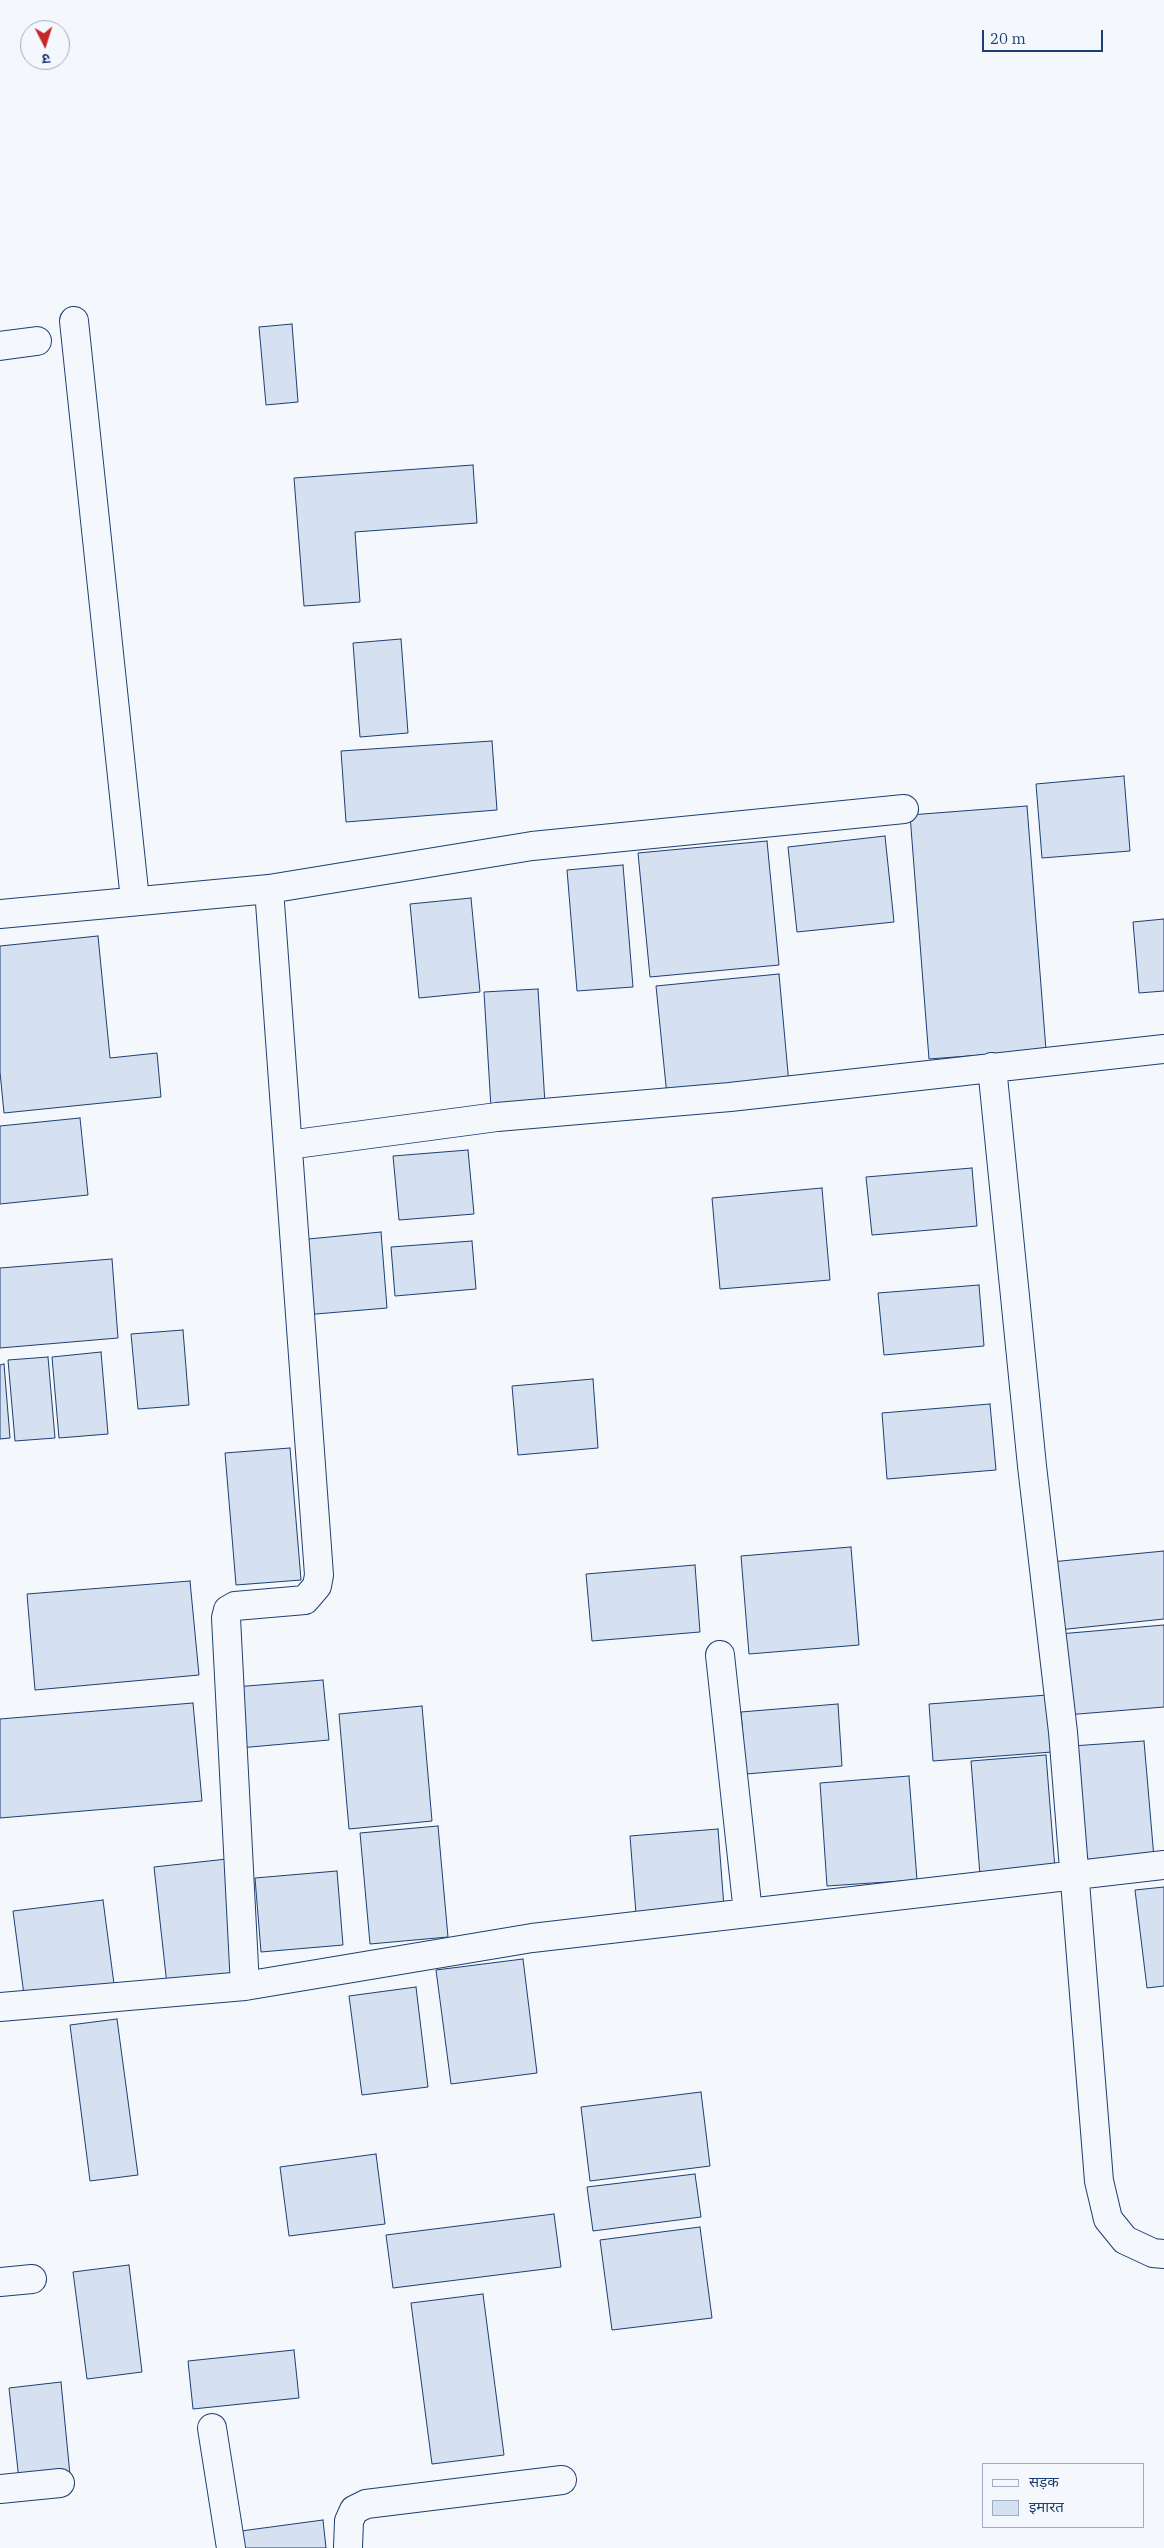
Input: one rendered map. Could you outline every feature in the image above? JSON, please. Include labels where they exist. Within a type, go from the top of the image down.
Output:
[{"type":"street","points":[[74,322],[135,900]]},
{"type":"street","points":[[0,346],[37,342]]},
{"type":"street","points":[[0,914],[269,889],[532,846],[904,809]]},
{"type":"street","points":[[245,1986],[226,1618],[228,1610],[235,1606],[305,1600],[317,1586],[319,1576],[269,889]]},
{"type":"street","points":[[288,1145],[496,1117],[730,1097],[992,1066],[1164,1049]]},
{"type":"street","points":[[992,1066],[1032,1466],[1063,1732],[1100,2181],[1108,2219],[1125,2240],[1153,2253],[1164,2254]]},
{"type":"street","points":[[720,1655],[748,1913]]},
{"type":"street","points":[[0,2007],[245,1986],[532,1938],[1075,1877],[1164,1865]]},
{"type":"street","points":[[0,2282],[32,2279]]},
{"type":"street","points":[[212,2428],[230,2548]]},
{"type":"street","points":[[348,2548],[349,2521],[354,2510],[366,2504],[562,2480]]},
{"type":"street","points":[[0,2489],[60,2483]]},
{"type":"building","points":[[292,324],[298,402],[266,405],[259,327]]},
{"type":"building","points":[[473,465],[477,523],[355,532],[360,602],[304,606],[294,478]]},
{"type":"building","points":[[401,639],[408,733],[360,737],[353,643]]},
{"type":"building","points":[[492,741],[497,810],[346,822],[341,751]]},
{"type":"building","points":[[1124,776],[1130,851],[1042,858],[1036,784]]},
{"type":"building","points":[[1027,806],[1046,1050],[929,1059],[910,815]]},
{"type":"building","points":[[885,836],[894,922],[797,932],[788,847]]},
{"type":"building","points":[[767,841],[779,965],[650,977],[638,853]]},
{"type":"building","points":[[623,865],[633,987],[577,991],[567,870]]},
{"type":"building","points":[[471,898],[480,992],[419,998],[410,904]]},
{"type":"building","points":[[1164,919],[1164,991],[1139,993],[1133,922]]},
{"type":"building","points":[[98,936],[110,1058],[157,1053],[161,1097],[4,1113],[0,1072],[0,946]]},
{"type":"building","points":[[779,974],[789,1084],[667,1096],[656,986]]},
{"type":"building","points":[[538,989],[545,1104],[491,1108],[484,992]]},
{"type":"building","points":[[80,1118],[88,1195],[0,1204],[0,1126]]},
{"type":"building","points":[[468,1150],[474,1214],[399,1220],[393,1156]]},
{"type":"building","points":[[972,1168],[977,1226],[872,1235],[866,1177]]},
{"type":"building","points":[[822,1188],[830,1280],[720,1289],[712,1198]]},
{"type":"building","points":[[381,1232],[387,1308],[304,1315],[298,1240]]},
{"type":"building","points":[[472,1241],[476,1289],[395,1296],[391,1247]]},
{"type":"building","points":[[112,1259],[118,1338],[0,1348],[0,1268]]},
{"type":"building","points":[[979,1285],[984,1346],[884,1355],[878,1293]]},
{"type":"building","points":[[183,1330],[189,1405],[138,1409],[131,1334]]},
{"type":"building","points":[[101,1352],[108,1434],[59,1438],[52,1357]]},
{"type":"building","points":[[48,1357],[55,1438],[15,1441],[8,1360]]},
{"type":"building","points":[[4,1364],[10,1438],[0,1439],[0,1365]]},
{"type":"building","points":[[593,1379],[598,1448],[518,1455],[512,1386]]},
{"type":"building","points":[[990,1404],[996,1470],[887,1479],[882,1413]]},
{"type":"building","points":[[290,1448],[301,1580],[236,1585],[225,1453]]},
{"type":"building","points":[[851,1547],[859,1645],[749,1654],[741,1556]]},
{"type":"building","points":[[1164,1551],[1164,1619],[1058,1630],[1051,1562]]},
{"type":"building","points":[[695,1565],[700,1632],[592,1641],[586,1574]]},
{"type":"building","points":[[190,1581],[199,1675],[35,1690],[27,1594]]},
{"type":"building","points":[[1164,1625],[1164,1707],[1066,1715],[1059,1634]]},
{"type":"building","points":[[323,1680],[329,1740],[239,1748],[234,1687]]},
{"type":"building","points":[[1047,1695],[1052,1752],[933,1761],[929,1704]]},
{"type":"building","points":[[193,1703],[202,1801],[0,1818],[0,1719]]},
{"type":"building","points":[[838,1704],[842,1766],[746,1774],[741,1712]]},
{"type":"building","points":[[422,1706],[432,1821],[349,1829],[339,1714]]},
{"type":"building","points":[[1144,1741],[1154,1858],[1081,1863],[1072,1746]]},
{"type":"building","points":[[1046,1755],[1055,1869],[980,1875],[971,1761]]},
{"type":"building","points":[[909,1776],[917,1880],[827,1886],[820,1783]]},
{"type":"building","points":[[438,1826],[448,1937],[370,1944],[360,1833]]},
{"type":"building","points":[[718,1829],[724,1907],[636,1914],[630,1836]]},
{"type":"building","points":[[227,1859],[239,1977],[167,1985],[154,1867]]},
{"type":"building","points":[[337,1871],[343,1945],[261,1952],[255,1878]]},
{"type":"building","points":[[1164,1887],[1164,1986],[1147,1988],[1135,1890]]},
{"type":"building","points":[[103,1900],[114,1984],[24,1995],[13,1911]]},
{"type":"building","points":[[523,1959],[537,2073],[451,2084],[436,1970]]},
{"type":"building","points":[[416,1987],[428,2087],[362,2095],[349,1996]]},
{"type":"building","points":[[117,2019],[138,2175],[90,2181],[70,2025]]},
{"type":"building","points":[[701,2092],[710,2166],[590,2181],[581,2107]]},
{"type":"building","points":[[376,2154],[385,2224],[289,2236],[280,2167]]},
{"type":"building","points":[[695,2174],[701,2217],[593,2231],[587,2187]]},
{"type":"building","points":[[554,2214],[561,2267],[393,2288],[386,2235]]},
{"type":"building","points":[[700,2227],[712,2318],[612,2330],[600,2240]]},
{"type":"building","points":[[129,2265],[142,2372],[87,2379],[73,2272]]},
{"type":"building","points":[[483,2294],[504,2455],[432,2464],[411,2303]]},
{"type":"building","points":[[294,2350],[299,2398],[193,2409],[188,2361]]},
{"type":"building","points":[[61,2382],[70,2475],[19,2480],[9,2388]]},
{"type":"building","points":[[323,2520],[326,2548],[243,2548],[241,2531]]}]
